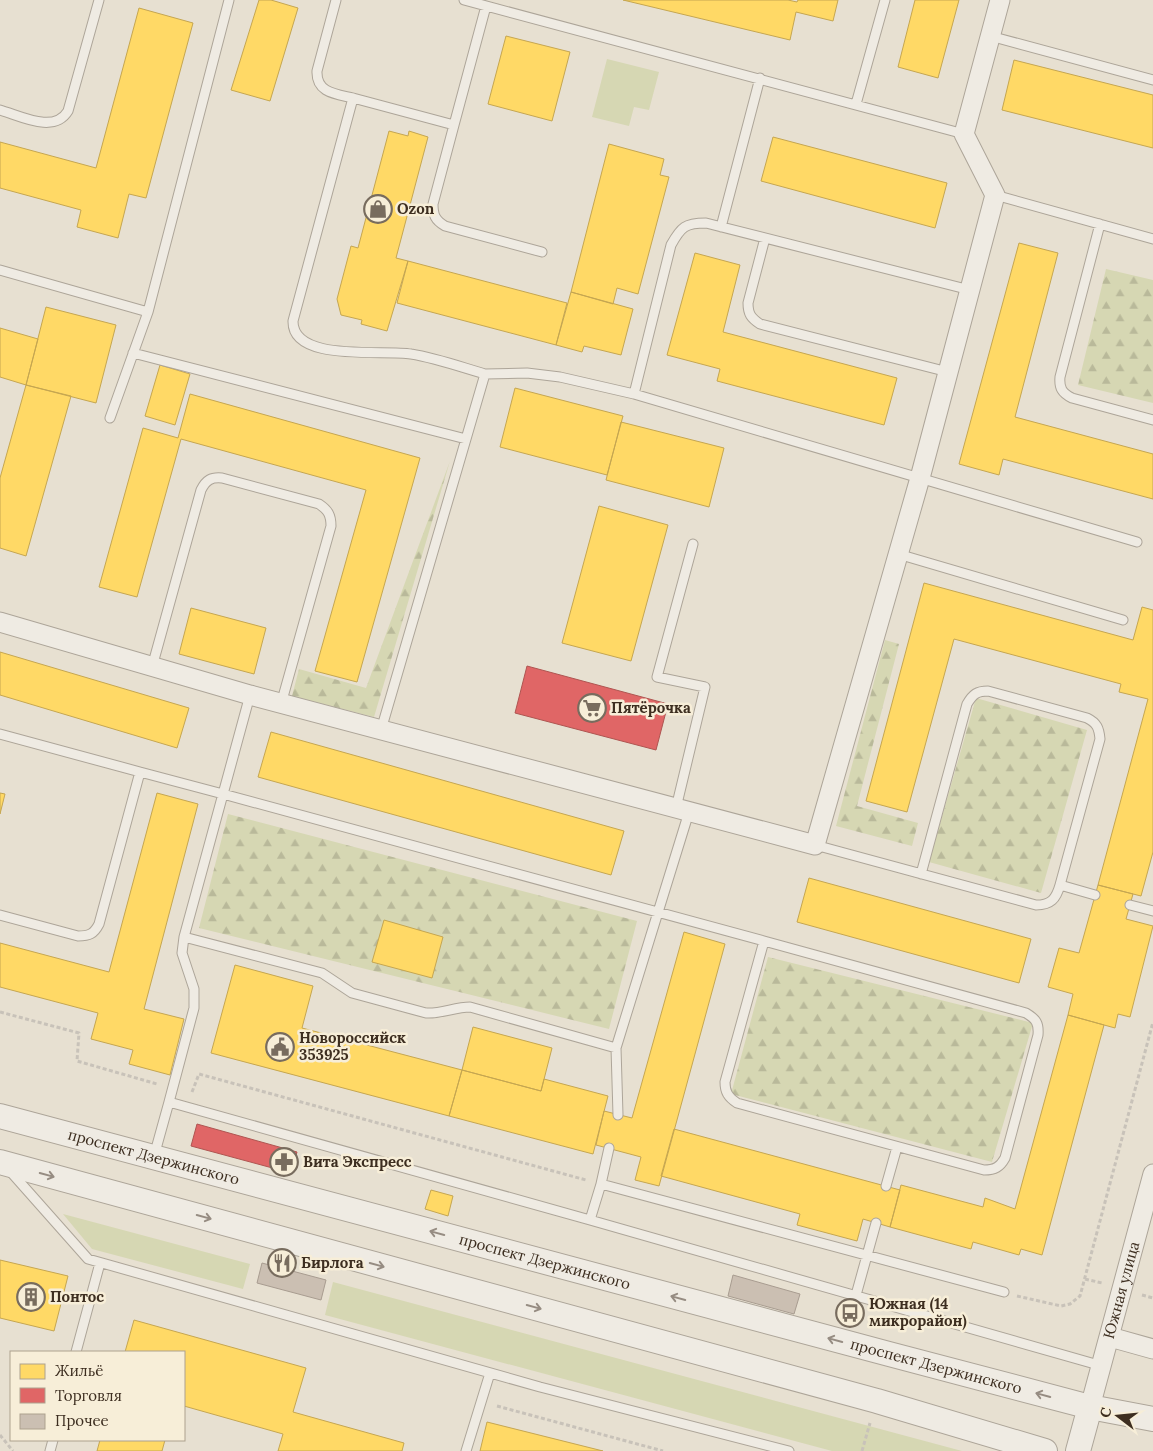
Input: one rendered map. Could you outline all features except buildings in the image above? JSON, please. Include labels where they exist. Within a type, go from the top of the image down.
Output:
[{"type":"street","points":[[0,622],[281,704],[815,845],[920,478],[995,195],[964,134],[1000,0]]},
{"type":"street","name":"проспект Дзержинского","points":[[0,1116],[1090,1407],[1153,1419]]},
{"type":"street","points":[[1,1162],[877,1401],[1045,1451]]},
{"type":"street","name":"Южная улица","points":[[1090,1407],[1153,1174]]},
{"type":"street","points":[[1110,1337],[1153,1349]]},
{"type":"street","points":[[1078,1451],[1090,1407]]},
{"type":"lane","points":[[0,110],[47,123],[56,123],[63,119],[68,111],[99,0]]},
{"type":"lane","points":[[110,418],[148,312],[229,0]]},
{"type":"lane","points":[[336,0],[316,71],[316,80],[321,88],[329,92],[454,125]]},
{"type":"lane","points":[[464,0],[964,134]]},
{"type":"lane","points":[[856,104],[885,0]]},
{"type":"lane","points":[[486,6],[433,204],[433,214],[437,221],[445,226],[542,252]]},
{"type":"lane","points":[[990,36],[1153,80]]},
{"type":"lane","points":[[721,227],[760,78]]},
{"type":"lane","points":[[353,98],[293,321],[293,330],[297,338],[337,351],[357,354],[391,351],[413,354],[485,374],[527,373],[560,377],[634,394],[1137,542]]},
{"type":"lane","points":[[995,195],[1153,239]]},
{"type":"lane","points":[[634,394],[671,245],[680,229],[692,223],[706,223],[970,290]]},
{"type":"lane","points":[[1100,224],[1059,386],[1064,394],[1072,398],[1153,420]]},
{"type":"lane","points":[[765,238],[748,303],[748,312],[753,319],[760,324],[948,372]]},
{"type":"lane","points":[[0,270],[148,312]]},
{"type":"lane","points":[[133,353],[466,440]]},
{"type":"lane","points":[[381,730],[485,374]]},
{"type":"lane","points":[[152,666],[201,490],[205,482],[213,477],[222,478],[319,504],[327,509],[331,517],[331,526],[281,704]]},
{"type":"lane","points":[[618,1114],[616,1048],[658,913],[682,810],[705,687],[657,677],[693,544]]},
{"type":"lane","points":[[898,554],[1123,620]]},
{"type":"lane","points":[[815,845],[921,874],[1036,905],[1046,905],[1053,901],[1060,886],[1100,739],[1099,730],[1095,722],[1087,718],[988,691],[980,691],[972,696],[967,704],[921,874]]},
{"type":"lane","points":[[154,1157],[194,1008],[194,989],[182,953],[184,937],[250,695]]},
{"type":"lane","points":[[0,734],[1026,1013],[1034,1018],[1039,1026],[1038,1034],[1005,1158],[1000,1166],[992,1170],[984,1170],[737,1103],[730,1098],[725,1090],[725,1082],[764,942]]},
{"type":"lane","points":[[0,916],[78,936],[87,936],[95,932],[99,924],[140,772]]},
{"type":"lane","points":[[1060,886],[1095,895]]},
{"type":"lane","points":[[1130,905],[1153,911]]},
{"type":"lane","points":[[184,937],[322,973],[352,993],[426,1013],[436,1014],[457,1007],[470,1007],[616,1048]]},
{"type":"lane","points":[[169,1102],[1102,1366]]},
{"type":"lane","points":[[886,1186],[897,1147]]},
{"type":"lane","points":[[590,1220],[609,1148]]},
{"type":"lane","points":[[1,1162],[88,1259],[490,1373],[788,1451]]},
{"type":"lane","points":[[600,1184],[1004,1292]]},
{"type":"lane","points":[[856,1295],[876,1223]]},
{"type":"lane","points":[[76,1351],[100,1263]]},
{"type":"lane","points":[[466,1451],[490,1373]]},
{"type":"path","points":[[0,1012],[79,1033],[76,1061],[191,1093],[199,1074],[600,1184]]},
{"type":"path","points":[[1004,1292],[1062,1306],[1070,1304],[1080,1296],[1153,1022]]},
{"type":"path","points":[[480,1402],[663,1451]]},
{"type":"path","points":[[0,1434],[13,1451]]},
{"type":"green space","points":[[607,59],[659,72],[649,110],[634,107],[629,126],[592,117]]},
{"type":"green space","points":[[1106,269],[1153,280],[1153,403],[1078,385]]},
{"type":"green space","points":[[450,461],[374,717],[292,696],[299,669],[366,688]]},
{"type":"green space","points":[[885,640],[899,644],[857,806],[918,823],[912,846],[836,826]]},
{"type":"green space","points":[[976,698],[1087,730],[1041,893],[929,862]]},
{"type":"green space","points":[[228,814],[637,921],[609,1029],[199,928]]},
{"type":"green space","points":[[768,957],[1033,1023],[992,1162],[731,1094]]},
{"type":"green space","points":[[63,1214],[250,1264],[243,1289],[92,1249]]},
{"type":"green space","points":[[333,1282],[962,1451],[832,1451],[325,1315]]},
{"type":"place","name":"Ozon","points":[[378,209]]},
{"type":"place","name":"Пятёрочка","points":[[592,708]]},
{"type":"place","name":"Новороссийск 353925","points":[[280,1047]]},
{"type":"place","name":"Вита Экспресс","points":[[284,1162]]},
{"type":"place","name":"Бирлога","points":[[282,1263]]},
{"type":"place","name":"Понтос","points":[[31,1297]]},
{"type":"place","name":"Южная (14 микрорайон)","points":[[850,1313]]}]
